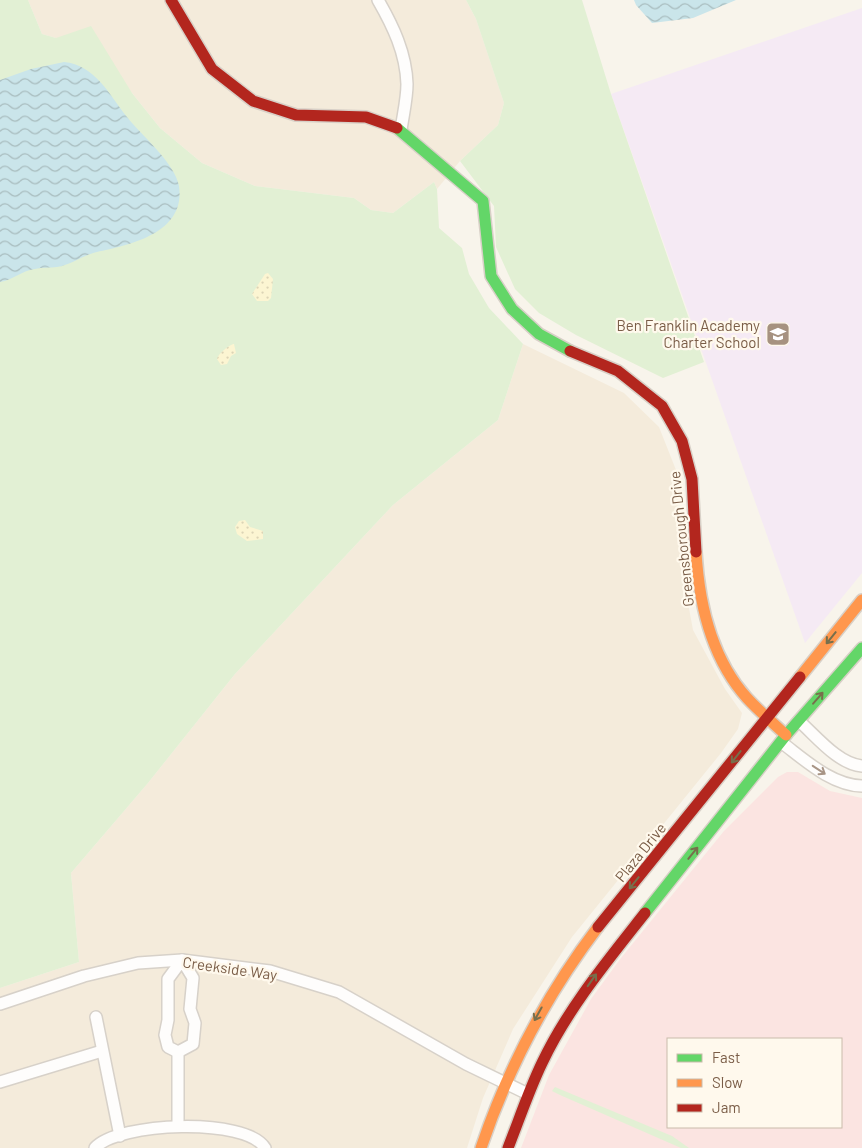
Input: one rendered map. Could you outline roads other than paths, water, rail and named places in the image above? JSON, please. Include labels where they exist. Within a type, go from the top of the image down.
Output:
[{"type":"street","name":"Greensborough Drive","points":[[171,0],[212,69],[253,102],[296,115],[366,117],[400,130],[483,201],[491,276],[512,309],[539,334],[575,353],[618,371],[662,406],[682,441],[692,479],[698,588],[707,627],[715,646],[736,683],[784,738]]},
{"type":"street","points":[[378,0],[394,30],[402,52],[407,84],[400,130]]},
{"type":"street","name":"Plaza Drive","points":[[480,1148],[504,1084],[544,1004],[574,959],[862,600]]},
{"type":"street","points":[[508,1148],[528,1094],[554,1040],[596,975],[784,738],[862,648]]},
{"type":"street","points":[[799,721],[835,753],[856,765],[862,766]]},
{"type":"street","points":[[784,738],[828,776],[852,786],[862,786]]},
{"type":"street","points":[[182,960],[193,978],[190,1009],[195,1023],[193,1044],[178,1052],[168,1047],[165,1036],[168,1020],[168,979],[182,960]]},
{"type":"street","name":"Creekside Way","points":[[0,1004],[84,976],[138,963],[182,960],[270,971],[339,992],[504,1084],[528,1094]]},
{"type":"street","points":[[96,1017],[120,1136]]},
{"type":"street","points":[[0,1082],[102,1051]]},
{"type":"street","points":[[178,1052],[178,1126]]},
{"type":"street","points":[[95,1148],[99,1143],[120,1136],[178,1126],[242,1133],[260,1140],[265,1148]]},
{"type":"water","points":[[634,0],[736,0],[693,18],[652,23],[636,5]]},
{"type":"water","points":[[64,62],[75,64],[93,75],[127,117],[165,159],[179,186],[179,202],[174,215],[165,226],[153,234],[125,245],[92,253],[62,266],[30,270],[0,282],[0,80],[31,69]]},
{"type":"place","name":"Ben Franklin Academy Charter School","points":[[778,334]]}]
